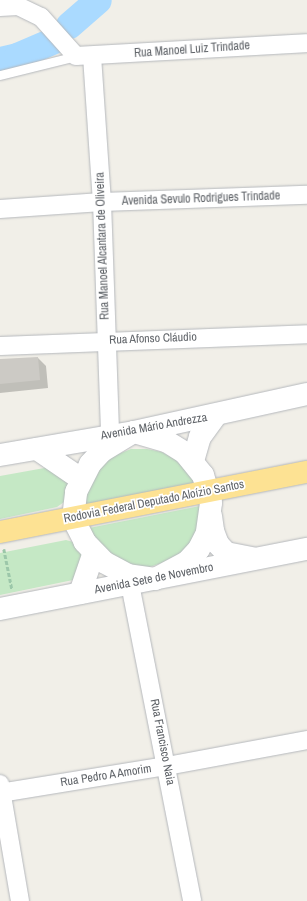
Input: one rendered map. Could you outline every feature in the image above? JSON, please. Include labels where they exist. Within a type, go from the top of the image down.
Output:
[{"type":"highway","name":"Rodovia Federal Deputado Aloízio Santos","points":[[0,532],[307,472]]},
{"type":"street","points":[[0,7],[17,3],[41,16],[75,49]]},
{"type":"street","name":"Rua Manoel Luiz Trindade","points":[[75,49],[307,43]]},
{"type":"street","name":"Rua Manoel Alcantara de Oliveira","points":[[75,49],[102,202],[110,435]]},
{"type":"street","name":"Avenida Sevulo Rodrigues Trindade","points":[[0,209],[102,202],[307,195]]},
{"type":"street","name":"Rua Afonso Cláudio","points":[[0,346],[307,334]]},
{"type":"street","name":"Avenida Mário Andrezza","points":[[0,455],[134,432],[215,416],[307,394]]},
{"type":"street","points":[[193,461],[200,437],[215,416]]},
{"type":"street","points":[[211,516],[207,533],[199,549],[187,562],[155,579],[128,575],[116,569],[94,552],[78,531],[73,518],[76,492],[81,479],[102,451],[134,432],[166,441],[193,461],[203,475],[209,490],[211,516],[212,532],[218,544],[226,553],[237,557],[261,558]]},
{"type":"street","points":[[37,449],[81,479]]},
{"type":"street","name":"Avenida Sete de Novembro","points":[[8,608],[307,549]]},
{"type":"street","points":[[80,593],[94,552]]},
{"type":"street","name":"Rua Francisco Naia","points":[[130,584],[192,901]]},
{"type":"street","name":"Rua Pedro A Amorim","points":[[1,790],[166,766],[307,740]]},
{"type":"street","points":[[1,790],[20,901]]},
{"type":"lane","points":[[0,75],[75,49]]},
{"type":"path","points":[[0,532],[8,608]]},
{"type":"green space","points":[[131,449],[147,449],[162,452],[176,460],[188,471],[196,485],[84,506],[86,490],[103,463],[116,455]]},
{"type":"green space","points":[[50,467],[68,480],[70,488],[64,502],[57,507],[0,519],[0,476]]},
{"type":"green space","points":[[200,506],[200,521],[195,535],[187,548],[176,558],[147,568],[132,567],[105,554],[89,528]]},
{"type":"green space","points":[[66,540],[73,542],[83,554],[79,576],[73,580],[0,595],[0,553]]},
{"type":"building","points":[[38,357],[40,380],[0,384],[0,359]]},
{"type":"waterway","points":[[69,25],[98,0]]},
{"type":"waterway","points":[[0,60],[17,56],[54,40]]}]
